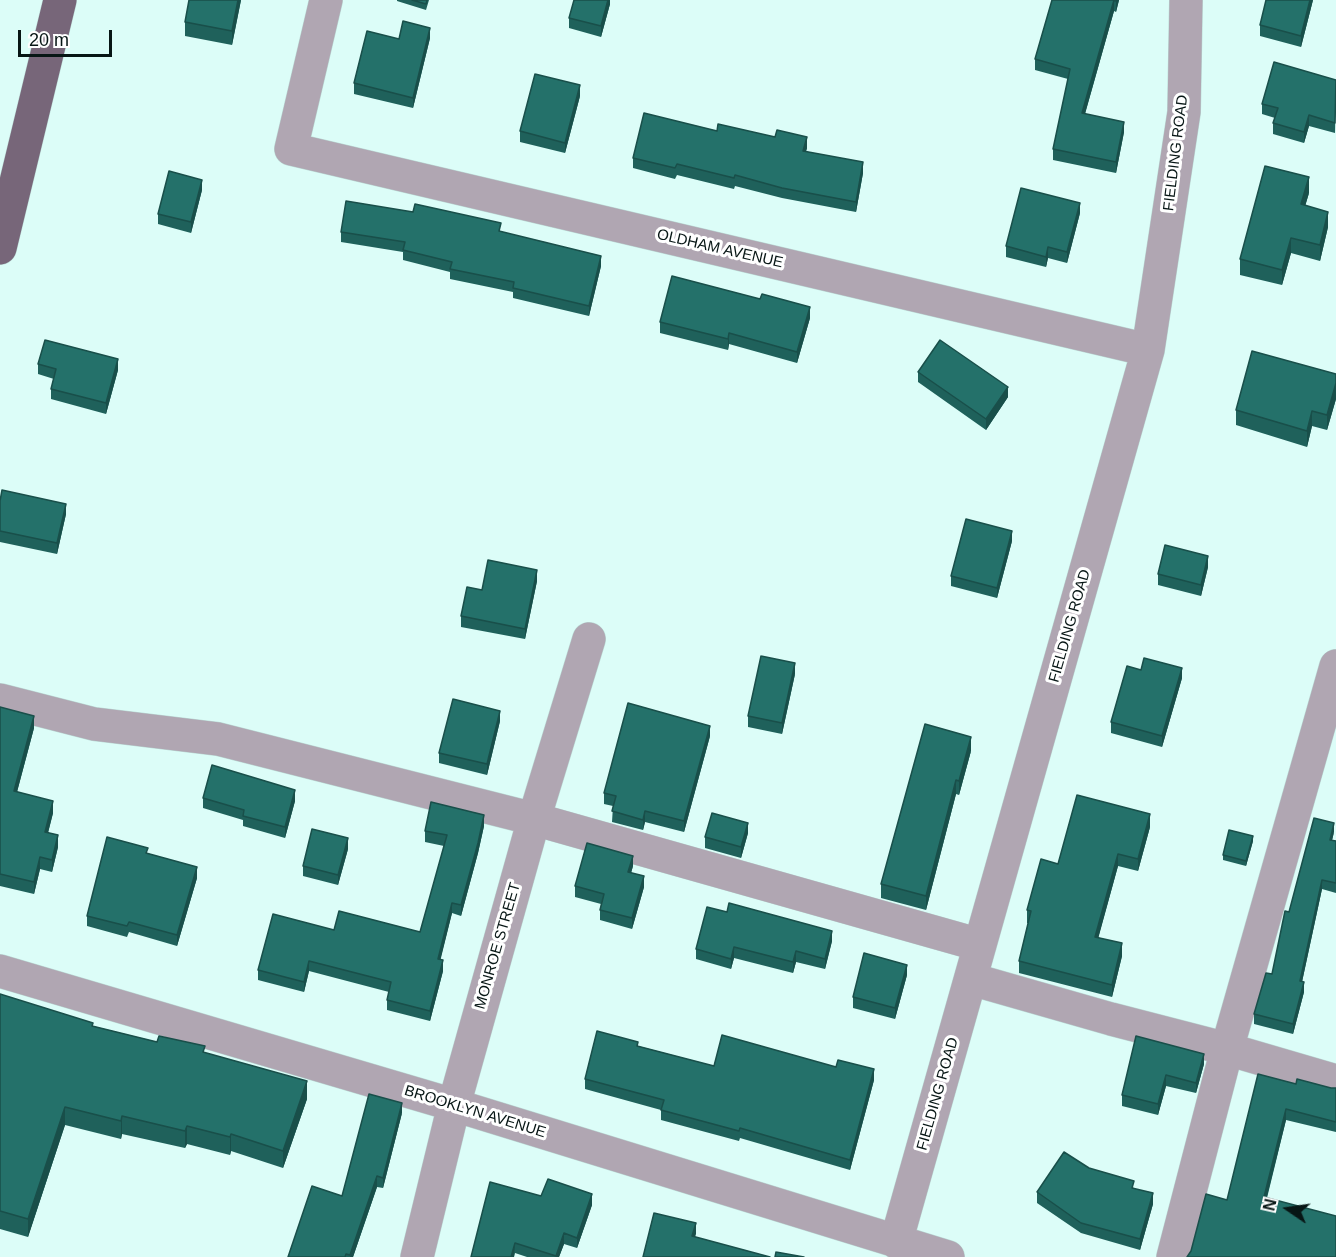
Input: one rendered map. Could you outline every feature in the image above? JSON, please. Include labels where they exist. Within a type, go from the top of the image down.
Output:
[{"type":"main road","points":[[0,248],[60,0]]},
{"type":"street","name":"OLDHAM AVENUE","points":[[326,0],[291,149],[1148,350]]},
{"type":"street","name":"FIELDING ROAD","points":[[896,1242],[1148,350],[1184,112],[1186,0]]},
{"type":"street","name":"MONROE STREET","points":[[417,1257],[454,1105],[534,819],[590,639]]},
{"type":"street","points":[[1173,1257],[1227,1049],[1336,666]]},
{"type":"street","points":[[0,700],[94,724],[218,740],[534,819],[980,945]]},
{"type":"street","name":"BROOKLYN AVENUE","points":[[0,970],[454,1105],[948,1257]]},
{"type":"street","points":[[971,979],[1336,1081]]},
{"type":"building","points":[[189,0],[238,0],[232,31],[185,22]]},
{"type":"building","points":[[412,0],[427,0],[426,4]]},
{"type":"building","points":[[574,0],[608,0],[601,26],[569,18]]},
{"type":"building","points":[[1052,0],[1114,0],[1082,113],[1124,122],[1116,162],[1053,149],[1070,69],[1035,59]]},
{"type":"building","points":[[1266,0],[1310,0],[1301,36],[1260,25]]},
{"type":"building","points":[[403,21],[430,28],[413,98],[354,83],[367,31],[399,39]]},
{"type":"building","points":[[1274,62],[1336,80],[1335,123],[1309,115],[1304,132],[1273,123],[1278,108],[1262,104]]},
{"type":"building","points":[[535,74],[580,85],[565,143],[520,131]]},
{"type":"building","points":[[644,113],[717,131],[718,124],[775,137],[777,130],[807,137],[803,151],[863,162],[856,202],[782,188],[735,175],[734,178],[677,164],[675,168],[633,158]]},
{"type":"building","points":[[1265,166],[1309,177],[1301,204],[1328,212],[1320,245],[1291,238],[1282,270],[1240,259]]},
{"type":"building","points":[[169,171],[202,180],[191,222],[158,214]]},
{"type":"building","points":[[1021,188],[1080,203],[1067,252],[1048,247],[1046,257],[1006,246]]},
{"type":"building","points":[[346,201],[413,212],[415,204],[501,223],[499,231],[601,256],[589,306],[513,288],[514,282],[450,269],[452,262],[403,250],[405,242],[341,232]]},
{"type":"building","points":[[672,276],[760,299],[762,294],[810,307],[797,352],[729,333],[728,339],[660,322]]},
{"type":"building","points":[[45,340],[118,359],[106,403],[51,389],[56,369],[38,364]]},
{"type":"building","points":[[940,340],[1008,387],[986,419],[918,372]]},
{"type":"building","points":[[1252,351],[1336,374],[1336,383],[1327,415],[1312,411],[1307,431],[1236,410]]},
{"type":"building","points":[[2,490],[66,504],[57,543],[0,531]]},
{"type":"building","points":[[966,519],[1012,531],[997,588],[951,576]]},
{"type":"building","points":[[1165,545],[1208,556],[1201,585],[1158,574]]},
{"type":"building","points":[[488,560],[537,570],[525,629],[461,616],[467,587],[482,590]]},
{"type":"building","points":[[761,656],[795,663],[782,723],[748,716]]},
{"type":"building","points":[[1144,658],[1182,668],[1162,736],[1111,722],[1127,666],[1141,670]]},
{"type":"building","points":[[453,699],[500,711],[487,764],[439,753]]},
{"type":"building","points":[[628,703],[710,726],[684,821],[645,811],[643,820],[612,811],[616,796],[604,793]]},
{"type":"building","points":[[0,707],[34,716],[14,791],[53,801],[45,832],[58,835],[52,860],[40,857],[34,882],[0,874]]},
{"type":"building","points":[[925,724],[971,737],[959,781],[956,780],[926,896],[881,884]]},
{"type":"building","points":[[212,765],[295,790],[285,827],[243,816],[244,810],[203,798]]},
{"type":"building","points":[[1077,795],[1150,814],[1138,859],[1118,854],[1095,937],[1122,943],[1112,985],[1019,961],[1031,911],[1027,910],[1041,859],[1058,864]]},
{"type":"building","points":[[431,802],[484,815],[461,905],[452,903],[438,959],[443,960],[430,1011],[387,1000],[391,982],[309,961],[304,982],[258,970],[273,914],[334,930],[339,911],[420,932],[447,835],[425,831]]},
{"type":"building","points":[[712,813],[748,823],[741,847],[705,837]]},
{"type":"building","points":[[1314,818],[1334,823],[1330,840],[1336,841],[1336,883],[1322,880],[1300,981],[1304,982],[1293,1024],[1254,1014],[1266,973],[1272,974],[1285,911],[1289,912]]},
{"type":"building","points":[[312,829],[348,838],[338,875],[303,866]]},
{"type":"building","points":[[1229,830],[1253,836],[1246,861],[1223,855]]},
{"type":"building","points":[[107,837],[148,848],[146,853],[197,867],[177,935],[129,922],[127,926],[87,916]]},
{"type":"building","points":[[587,843],[633,856],[628,872],[644,876],[632,918],[600,910],[604,894],[575,886]]},
{"type":"building","points":[[729,903],[832,931],[825,959],[796,951],[793,962],[734,947],[731,959],[696,949],[707,907],[727,912]]},
{"type":"building","points":[[864,953],[907,965],[895,1008],[853,997]]},
{"type":"building","points":[[0,994],[93,1023],[92,1026],[157,1042],[159,1036],[205,1046],[203,1052],[307,1081],[283,1151],[231,1134],[230,1137],[187,1126],[185,1131],[122,1116],[121,1121],[65,1107],[28,1219],[0,1211]]},
{"type":"building","points":[[597,1031],[638,1042],[637,1046],[714,1066],[722,1035],[836,1067],[838,1060],[874,1069],[850,1160],[740,1128],[739,1131],[661,1110],[664,1100],[585,1079]]},
{"type":"building","points":[[1136,1036],[1204,1054],[1196,1083],[1166,1075],[1158,1104],[1122,1095]]},
{"type":"building","points":[[1258,1074],[1296,1084],[1297,1079],[1336,1088],[1336,1122],[1286,1109],[1264,1197],[1336,1216],[1336,1257],[1187,1257],[1191,1251],[1206,1194],[1227,1200]]},
{"type":"building","points":[[369,1094],[402,1103],[383,1178],[377,1176],[350,1255],[346,1254],[345,1257],[288,1257],[312,1186],[342,1196]]},
{"type":"building","points":[[1064,1152],[1089,1168],[1134,1181],[1132,1188],[1153,1193],[1140,1239],[1081,1223],[1037,1192]]},
{"type":"building","points":[[548,1179],[592,1194],[577,1238],[564,1233],[556,1256],[515,1243],[511,1257],[471,1257],[490,1182],[541,1196]]},
{"type":"building","points":[[654,1213],[696,1223],[692,1236],[770,1257],[643,1257]]},
{"type":"building","points":[[776,1252],[804,1257],[775,1257]]}]
